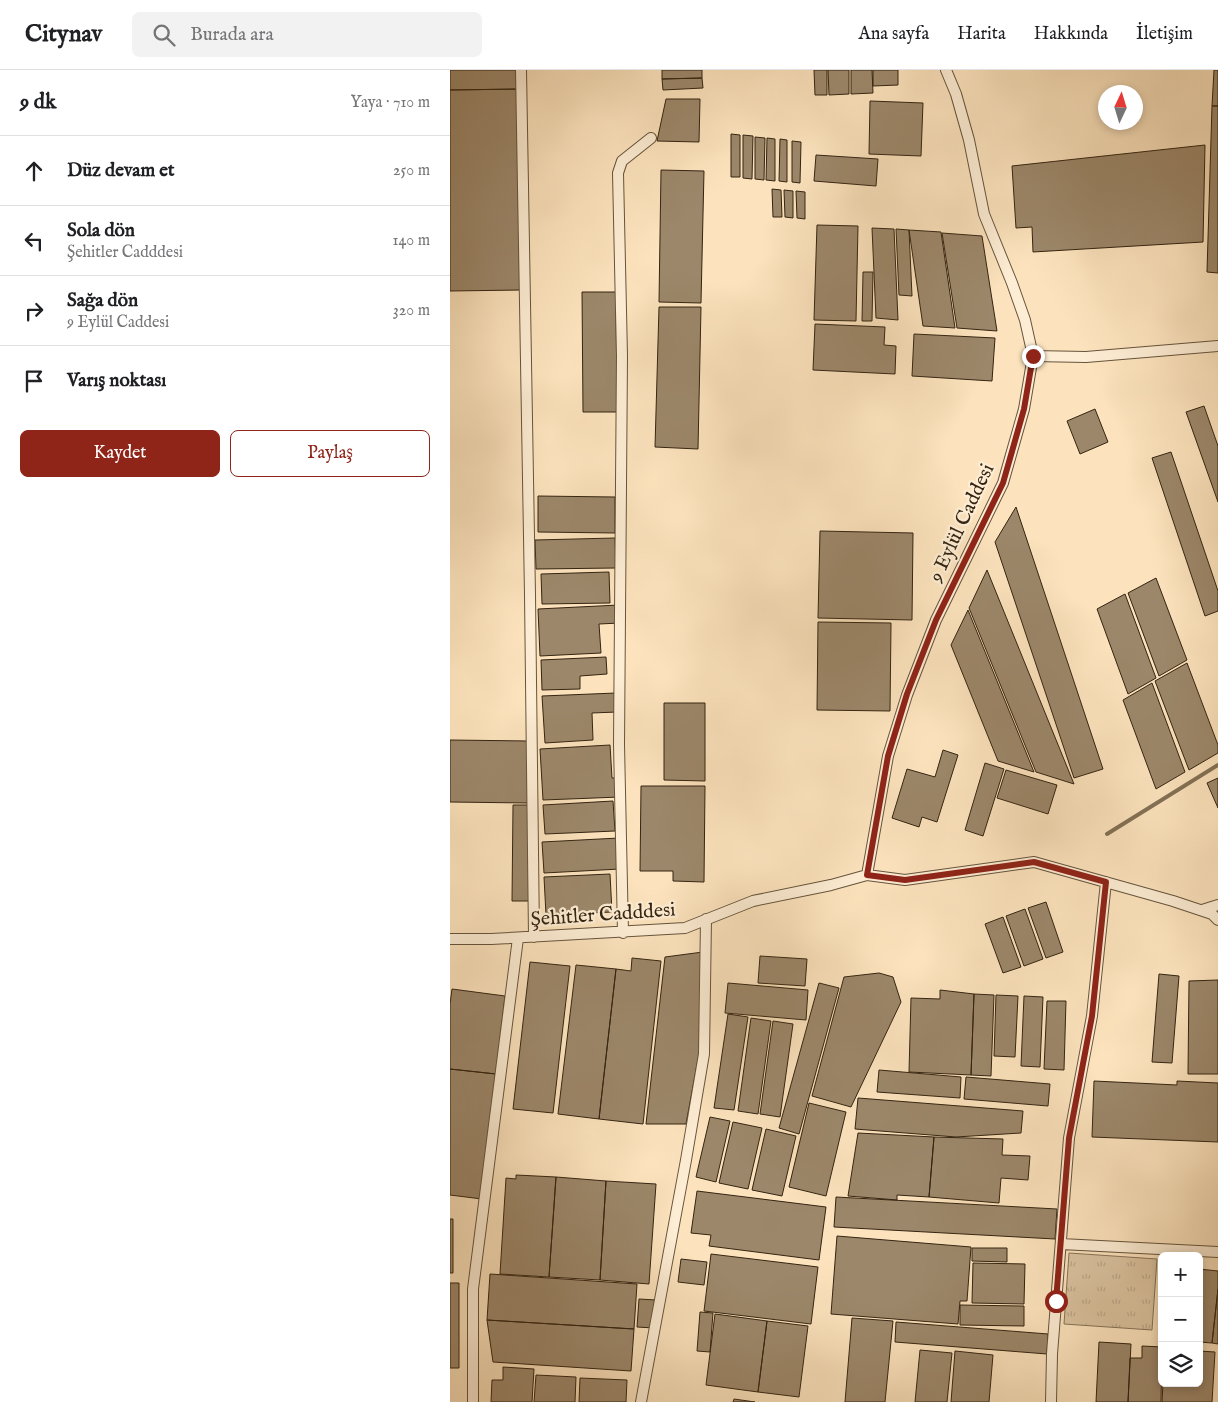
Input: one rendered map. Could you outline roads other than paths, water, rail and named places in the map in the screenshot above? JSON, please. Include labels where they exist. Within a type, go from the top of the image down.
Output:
[{"type":"street","points":[[520,70],[530,595],[534,938]]},
{"type":"street","name":"9 Eylül Caddesi","points":[[867,875],[888,756],[907,694],[936,620],[1003,483],[1024,409],[1033,356],[1025,320],[984,214],[969,140],[956,94],[946,70]]},
{"type":"street","points":[[623,933],[619,744],[622,356],[618,173],[622,161],[651,138]]},
{"type":"street","points":[[1033,356],[1086,357],[1218,346]]},
{"type":"street","name":"Şehitler Cadddesi","points":[[450,939],[534,938],[685,928],[753,901],[831,885],[867,875],[905,880],[1034,862],[1202,910],[1212,914],[1218,920]]},
{"type":"street","points":[[1051,1402],[1052,1354],[1069,1138],[1092,1016],[1106,882]]},
{"type":"street","points":[[1202,910],[1218,904]]},
{"type":"street","points":[[641,1402],[704,1054],[706,919]]},
{"type":"street","points":[[473,1402],[473,1289],[518,938]]},
{"type":"street","points":[[1061,1244],[1218,1252]]},
{"type":"waterway","points":[[1107,834],[1218,765]]}]
